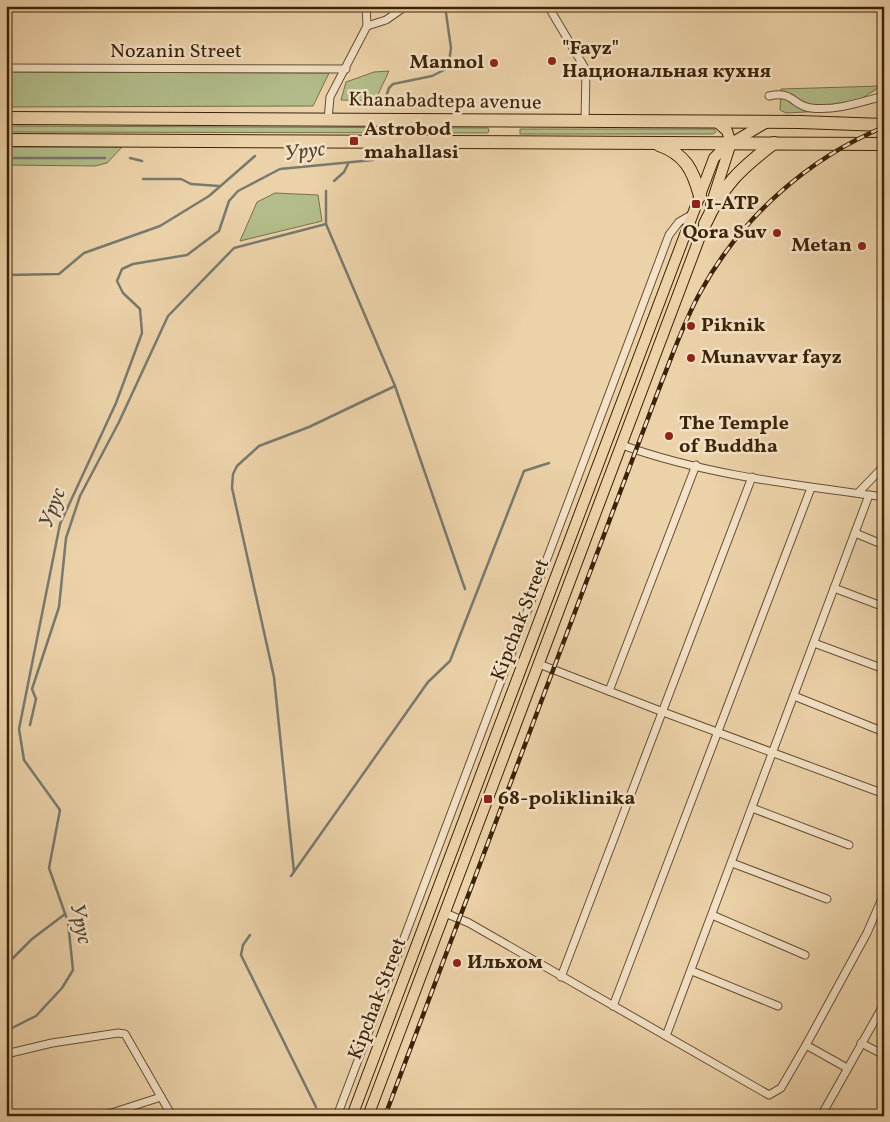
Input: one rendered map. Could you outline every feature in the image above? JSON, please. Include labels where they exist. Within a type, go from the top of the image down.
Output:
[{"type":"highway","name":"Khanabadtepa avenue","points":[[6,118],[767,122],[884,125]]},
{"type":"highway","points":[[495,142],[502,131],[496,122]]},
{"type":"highway","name":"Khanabadtepa avenue","points":[[6,140],[884,144]]},
{"type":"highway","points":[[649,142],[668,149],[683,158],[693,172],[700,196]]},
{"type":"highway","points":[[705,224],[716,200],[730,180],[770,143]]},
{"type":"main road","points":[[767,122],[770,143]]},
{"type":"main road","name":"Kipchak Street","points":[[352,1116],[714,158],[722,149],[767,122]]},
{"type":"main road","points":[[718,123],[727,131],[731,143]]},
{"type":"main road","name":"Kipchak Street","points":[[368,1116],[705,224],[731,143]]},
{"type":"main road","points":[[613,426],[627,430]]},
{"type":"street","points":[[328,120],[330,97],[346,70],[367,26],[366,6]]},
{"type":"street","points":[[367,26],[386,20],[406,6]]},
{"type":"street","points":[[548,6],[586,70],[584,122]]},
{"type":"street","name":"Nozanin Street","points":[[6,68],[346,70]]},
{"type":"street","points":[[769,96],[784,94],[804,107],[833,108],[884,96]]},
{"type":"street","points":[[337,1116],[670,235],[679,222],[693,214]]},
{"type":"street","points":[[622,444],[646,454],[752,477],[811,488],[884,497]]},
{"type":"street","points":[[609,691],[696,465]]},
{"type":"street","points":[[858,494],[884,466]]},
{"type":"street","points":[[561,977],[752,477]]},
{"type":"street","points":[[613,1006],[811,488]]},
{"type":"street","points":[[666,1036],[692,971],[869,495]]},
{"type":"street","points":[[855,533],[884,545]]},
{"type":"street","points":[[834,588],[884,607]]},
{"type":"street","points":[[814,643],[884,669]]},
{"type":"street","points":[[539,664],[879,792]]},
{"type":"street","points":[[794,696],[884,732]]},
{"type":"street","points":[[752,808],[849,845]]},
{"type":"street","points":[[732,863],[827,899]]},
{"type":"street","points":[[445,914],[470,923],[769,1095],[781,1088],[806,1045],[867,933],[884,894]]},
{"type":"street","points":[[712,915],[805,955]]},
{"type":"street","points":[[692,971],[778,1006]]},
{"type":"street","points":[[821,1116],[884,1004]]},
{"type":"street","points":[[6,1054],[52,1043],[122,1033],[127,1036],[172,1116]]},
{"type":"street","points":[[861,1042],[884,1055]]},
{"type":"street","points":[[806,1045],[847,1068]]},
{"type":"street","points":[[102,1116],[160,1097]]},
{"type":"green space","points":[[389,71],[375,101],[341,100],[346,82],[374,72]]},
{"type":"green space","points":[[6,72],[329,73],[313,106],[6,107]]},
{"type":"green space","points":[[881,86],[844,110],[786,113],[780,110],[781,89]]},
{"type":"green space","points":[[6,126],[488,128],[489,131],[488,133],[6,132]]},
{"type":"green space","points":[[520,129],[714,129],[716,132],[713,134],[520,134]]},
{"type":"green space","points":[[6,147],[122,147],[107,163],[95,166],[6,165]]},
{"type":"green space","points":[[275,193],[318,195],[322,221],[240,241],[257,202]]},
{"type":"waterway","name":"Урус","points":[[385,100],[389,88],[393,84],[432,76],[448,68],[451,48],[446,13],[448,6]]},
{"type":"waterway","name":"Урус","points":[[6,1031],[36,1016],[62,988],[73,970],[68,922],[49,868],[60,810],[24,760],[19,729],[60,524],[116,403],[142,333],[140,309],[123,293],[117,281],[122,269],[133,264],[187,255],[219,231],[229,201],[238,191],[280,169],[373,160],[381,154]]},
{"type":"waterway","points":[[7,275],[59,274],[84,253],[160,226],[209,196],[255,156]]},
{"type":"waterway","points":[[6,158],[105,158]]},
{"type":"waterway","points":[[130,158],[142,161]]},
{"type":"waterway","points":[[334,181],[344,172],[348,164]]},
{"type":"waterway","points":[[143,179],[181,179],[191,184],[219,186]]},
{"type":"waterway","points":[[326,191],[326,224],[395,386],[465,589]]},
{"type":"waterway","points":[[30,725],[36,699],[32,689],[59,607],[66,538],[80,496],[119,422],[168,316],[234,248],[326,224]]},
{"type":"waterway","points":[[294,872],[274,677],[232,488],[233,474],[237,466],[259,446],[309,427],[395,386]]},
{"type":"waterway","points":[[291,876],[428,682],[450,661],[524,471],[549,463]]},
{"type":"waterway","points":[[6,965],[32,939],[65,914]]},
{"type":"waterway","points":[[250,935],[243,945],[241,955],[316,1107]]},
{"type":"railway","points":[[385,1116],[662,381],[695,302],[717,264],[756,215],[803,174],[829,156],[856,140],[884,127]]},
{"type":"place","name":"\"Fayz\" Национальная кухня","points":[[552,61]]},
{"type":"place","name":"Mannol","points":[[494,63]]},
{"type":"place","name":"Astrobod mahallasi","points":[[354,141]]},
{"type":"place","name":"1-ATP","points":[[696,204]]},
{"type":"place","name":"Qora Suv","points":[[777,233]]},
{"type":"place","name":"Metan","points":[[862,246]]},
{"type":"place","name":"Piknik","points":[[691,326]]},
{"type":"place","name":"Munavvar fayz","points":[[691,358]]},
{"type":"place","name":"The Temple of Buddha","points":[[669,436]]},
{"type":"place","name":"68-poliklinika","points":[[488,799]]},
{"type":"place","name":"Ильхом","points":[[457,963]]}]
